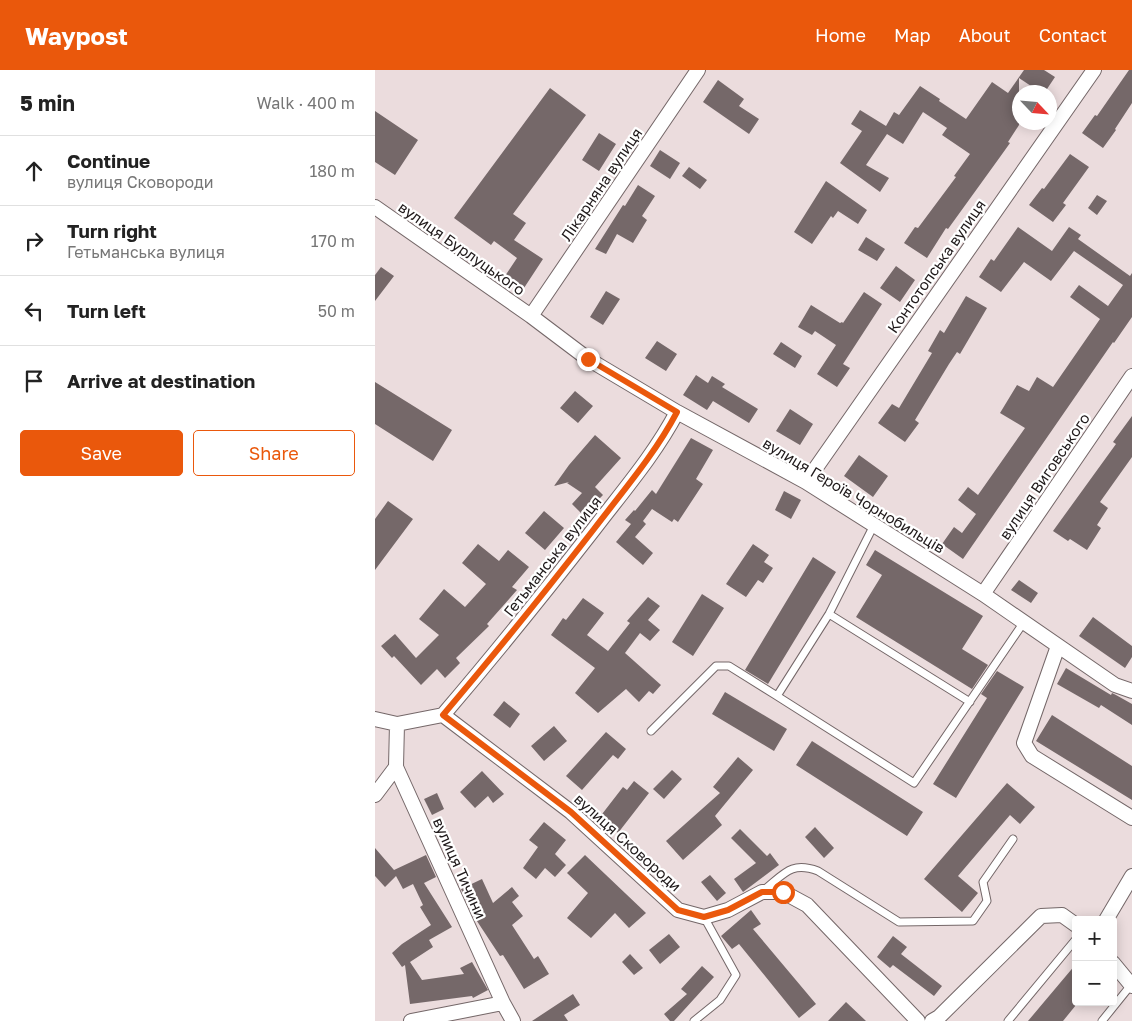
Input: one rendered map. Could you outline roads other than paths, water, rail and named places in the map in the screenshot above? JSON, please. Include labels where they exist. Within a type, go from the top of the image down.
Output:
[{"type":"street","name":"Лікарняна вулиця","points":[[531,316],[698,70]]},
{"type":"street","name":"Контотопська вулиця","points":[[806,482],[1094,70]]},
{"type":"street","name":"вулиця Бурлуцького","points":[[375,207],[531,316]]},
{"type":"street","name":"вулиця Героїв Чорнобильців","points":[[531,316],[588,359],[677,412],[806,482],[983,594],[1115,685],[1132,691]]},
{"type":"street","name":"вулиця Виговського","points":[[983,594],[1132,376]]},
{"type":"street","name":"Гетьманська вулиця","points":[[443,715],[516,629],[634,477],[666,433],[677,412]]},
{"type":"street","points":[[1058,646],[1024,743],[1032,756],[1132,818]]},
{"type":"street","points":[[375,719],[397,724],[443,715]]},
{"type":"street","name":"вулиця Сковороди","points":[[443,715],[571,812],[678,910],[704,917]]},
{"type":"street","name":"вулиця Тичини","points":[[397,724],[396,767],[513,1021]]},
{"type":"street","points":[[375,795],[396,767]]},
{"type":"street","points":[[1107,916],[1132,876]]},
{"type":"street","points":[[704,917],[728,910],[762,892],[783,892],[807,905],[919,1021]]},
{"type":"street","points":[[932,1021],[939,1017],[1041,916],[1062,915],[1072,922]]},
{"type":"street","points":[[1117,968],[1132,986]]},
{"type":"street","points":[[411,1021],[503,1002]]},
{"type":"lane","points":[[777,696],[829,614],[874,525]]},
{"type":"lane","points":[[829,614],[970,702]]},
{"type":"lane","points":[[651,731],[716,666],[729,666],[914,783],[1024,622]]},
{"type":"lane","points":[[762,892],[789,869],[805,866],[818,871],[899,922],[973,921],[987,901],[983,882],[1013,839]]},
{"type":"lane","points":[[694,1021],[720,1000],[736,975],[704,917]]},
{"type":"lane","points":[[1008,1021],[1072,944]]},
{"type":"lane","points":[[1103,1021],[1132,986]]}]
